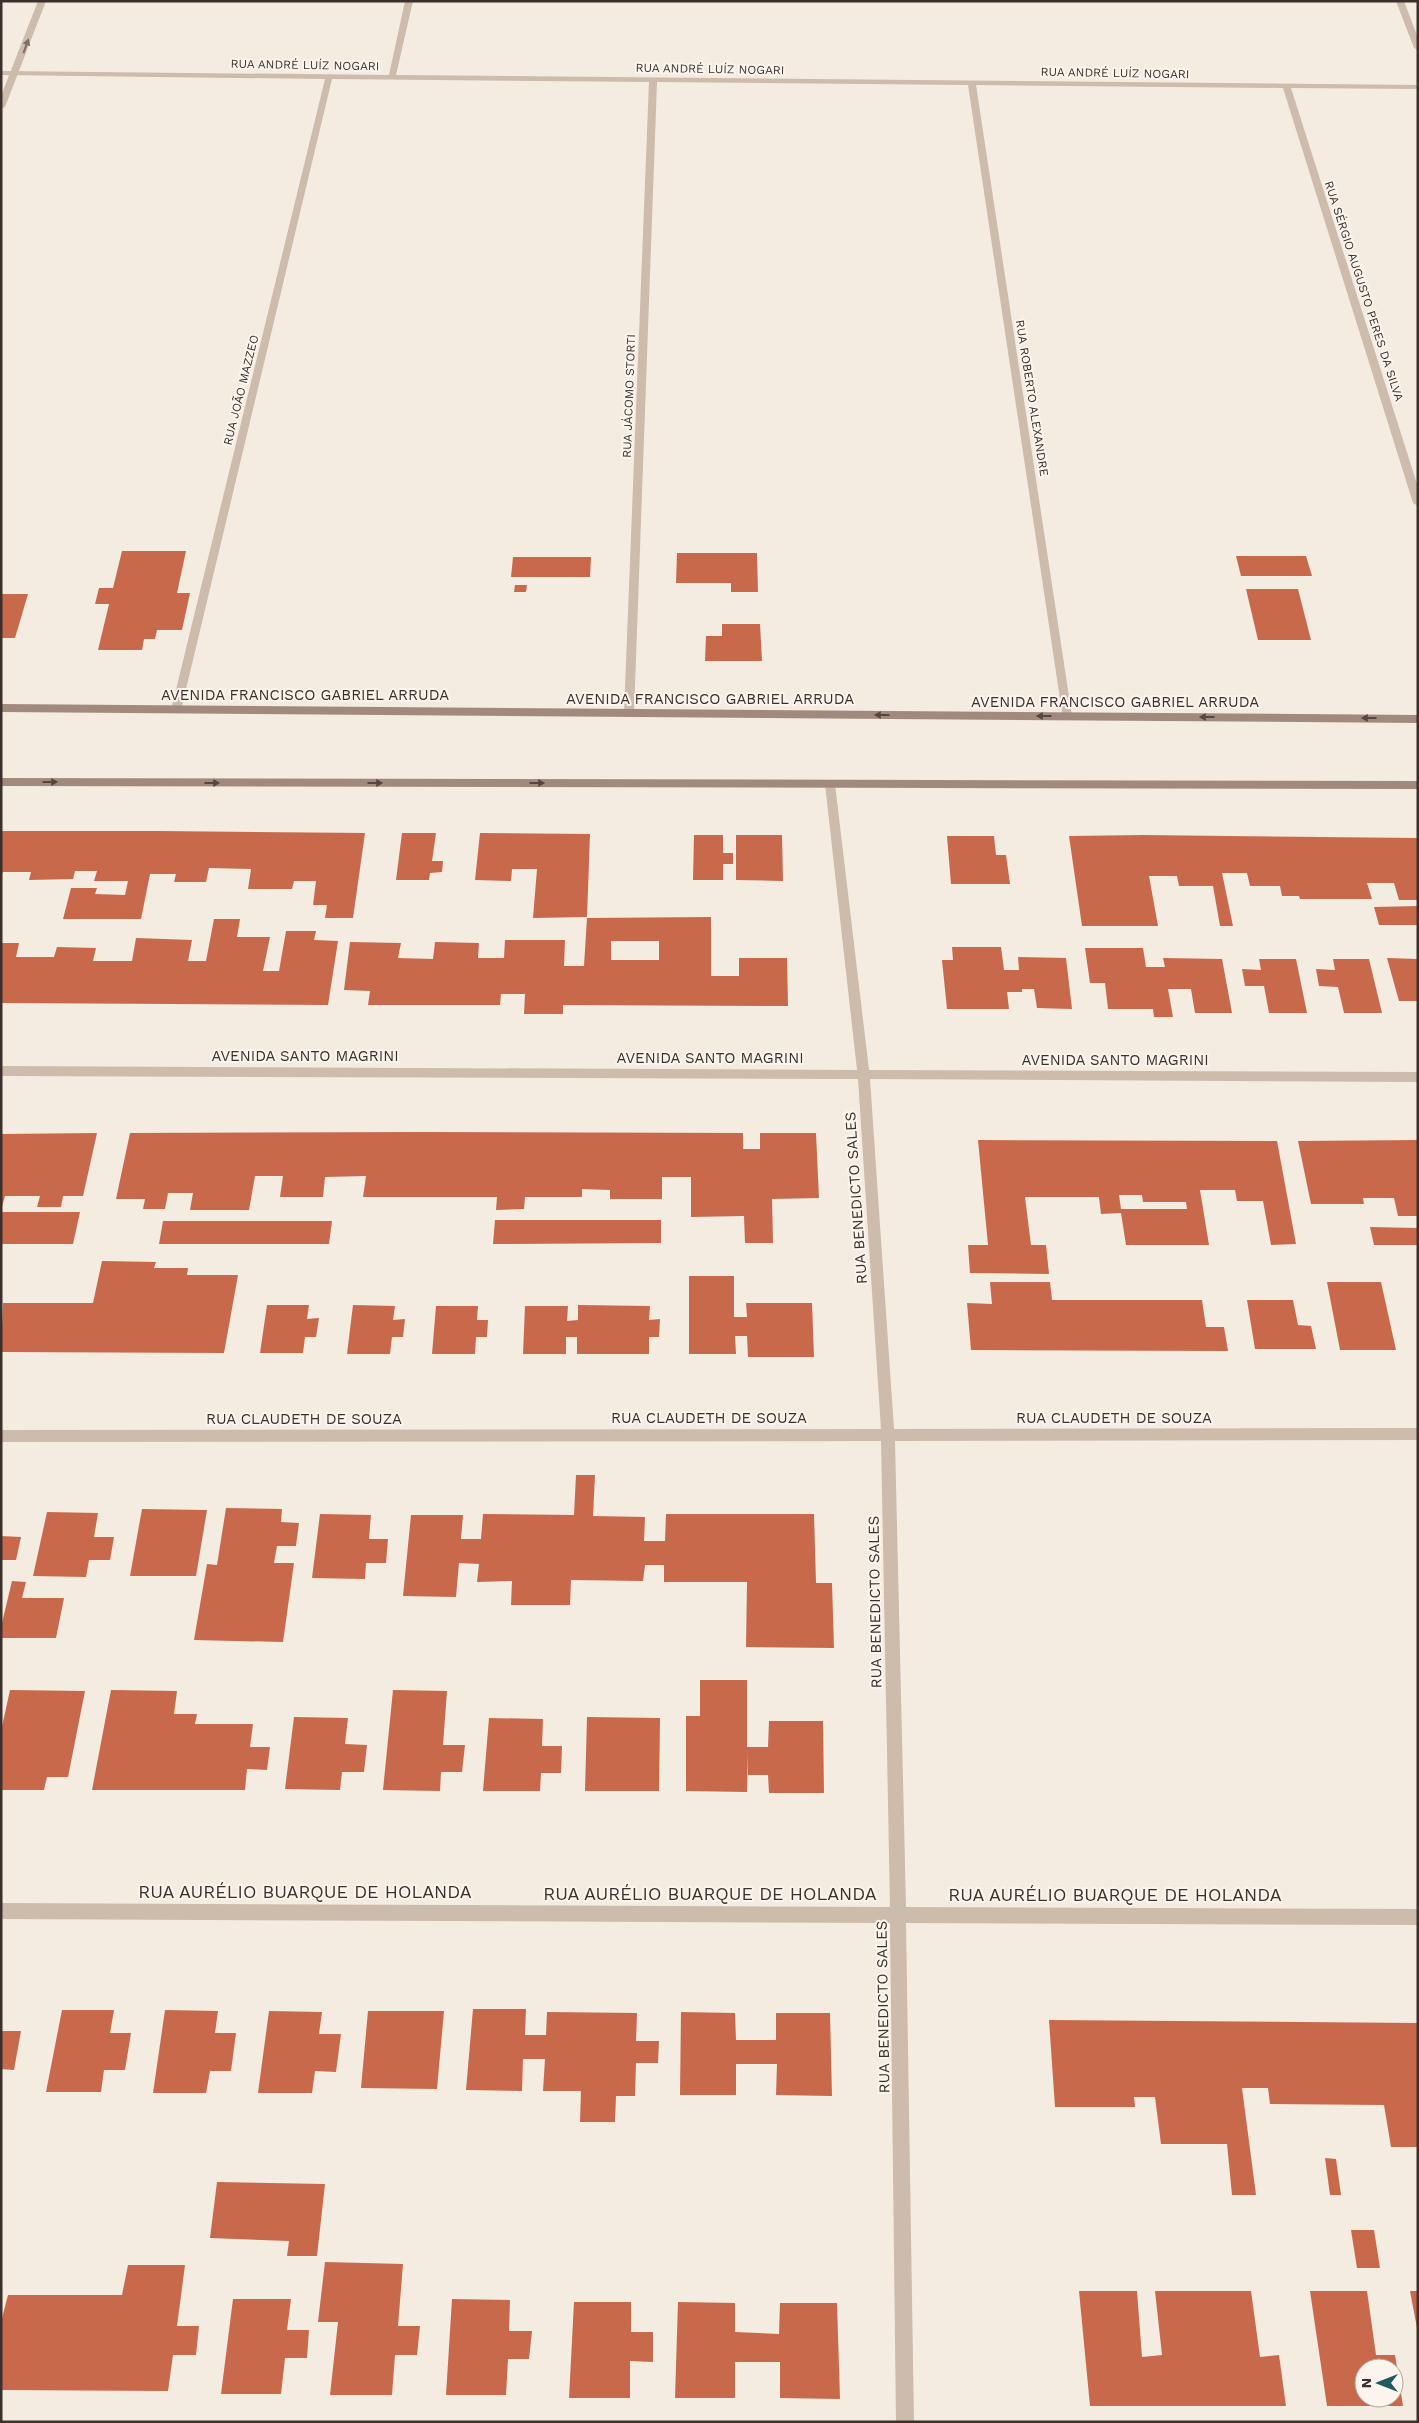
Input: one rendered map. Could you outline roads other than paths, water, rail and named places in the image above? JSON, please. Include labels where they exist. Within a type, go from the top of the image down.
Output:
[{"type":"main road","name":"AVENIDA FRANCISCO GABRIEL ARRUDA","points":[[1,708],[1418,719]]},
{"type":"main road","points":[[1,782],[1418,785]]},
{"type":"street","points":[[1,108],[42,1]]},
{"type":"street","points":[[392,77],[409,1]]},
{"type":"street","points":[[1400,1],[1418,48]]},
{"type":"street","name":"RUA ANDRÉ LUÍZ NOGARI","points":[[1,73],[1418,87]]},
{"type":"street","name":"RUA JOÃO MAZZEO","points":[[176,710],[330,76]]},
{"type":"street","name":"RUA JÁCOMO STORTI","points":[[629,713],[653,79]]},
{"type":"street","name":"RUA ROBERTO ALEXANDRE","points":[[972,82],[1067,716]]},
{"type":"street","name":"RUA SÉRGIO AUGUSTO PERES DA SILVA","points":[[1286,86],[1418,503]]},
{"type":"street","name":"RUA BENEDICTO SALES","points":[[830,784],[864,1075],[888,1434],[898,1914],[905,2422]]},
{"type":"street","name":"AVENIDA SANTO MAGRINI","points":[[1,1071],[1418,1077]]},
{"type":"street","name":"RUA CLAUDETH DE SOUZA","points":[[1,1436],[1418,1434]]},
{"type":"street","name":"RUA AURÉLIO BUARQUE DE HOLANDA","points":[[1,1911],[1418,1917]]}]
